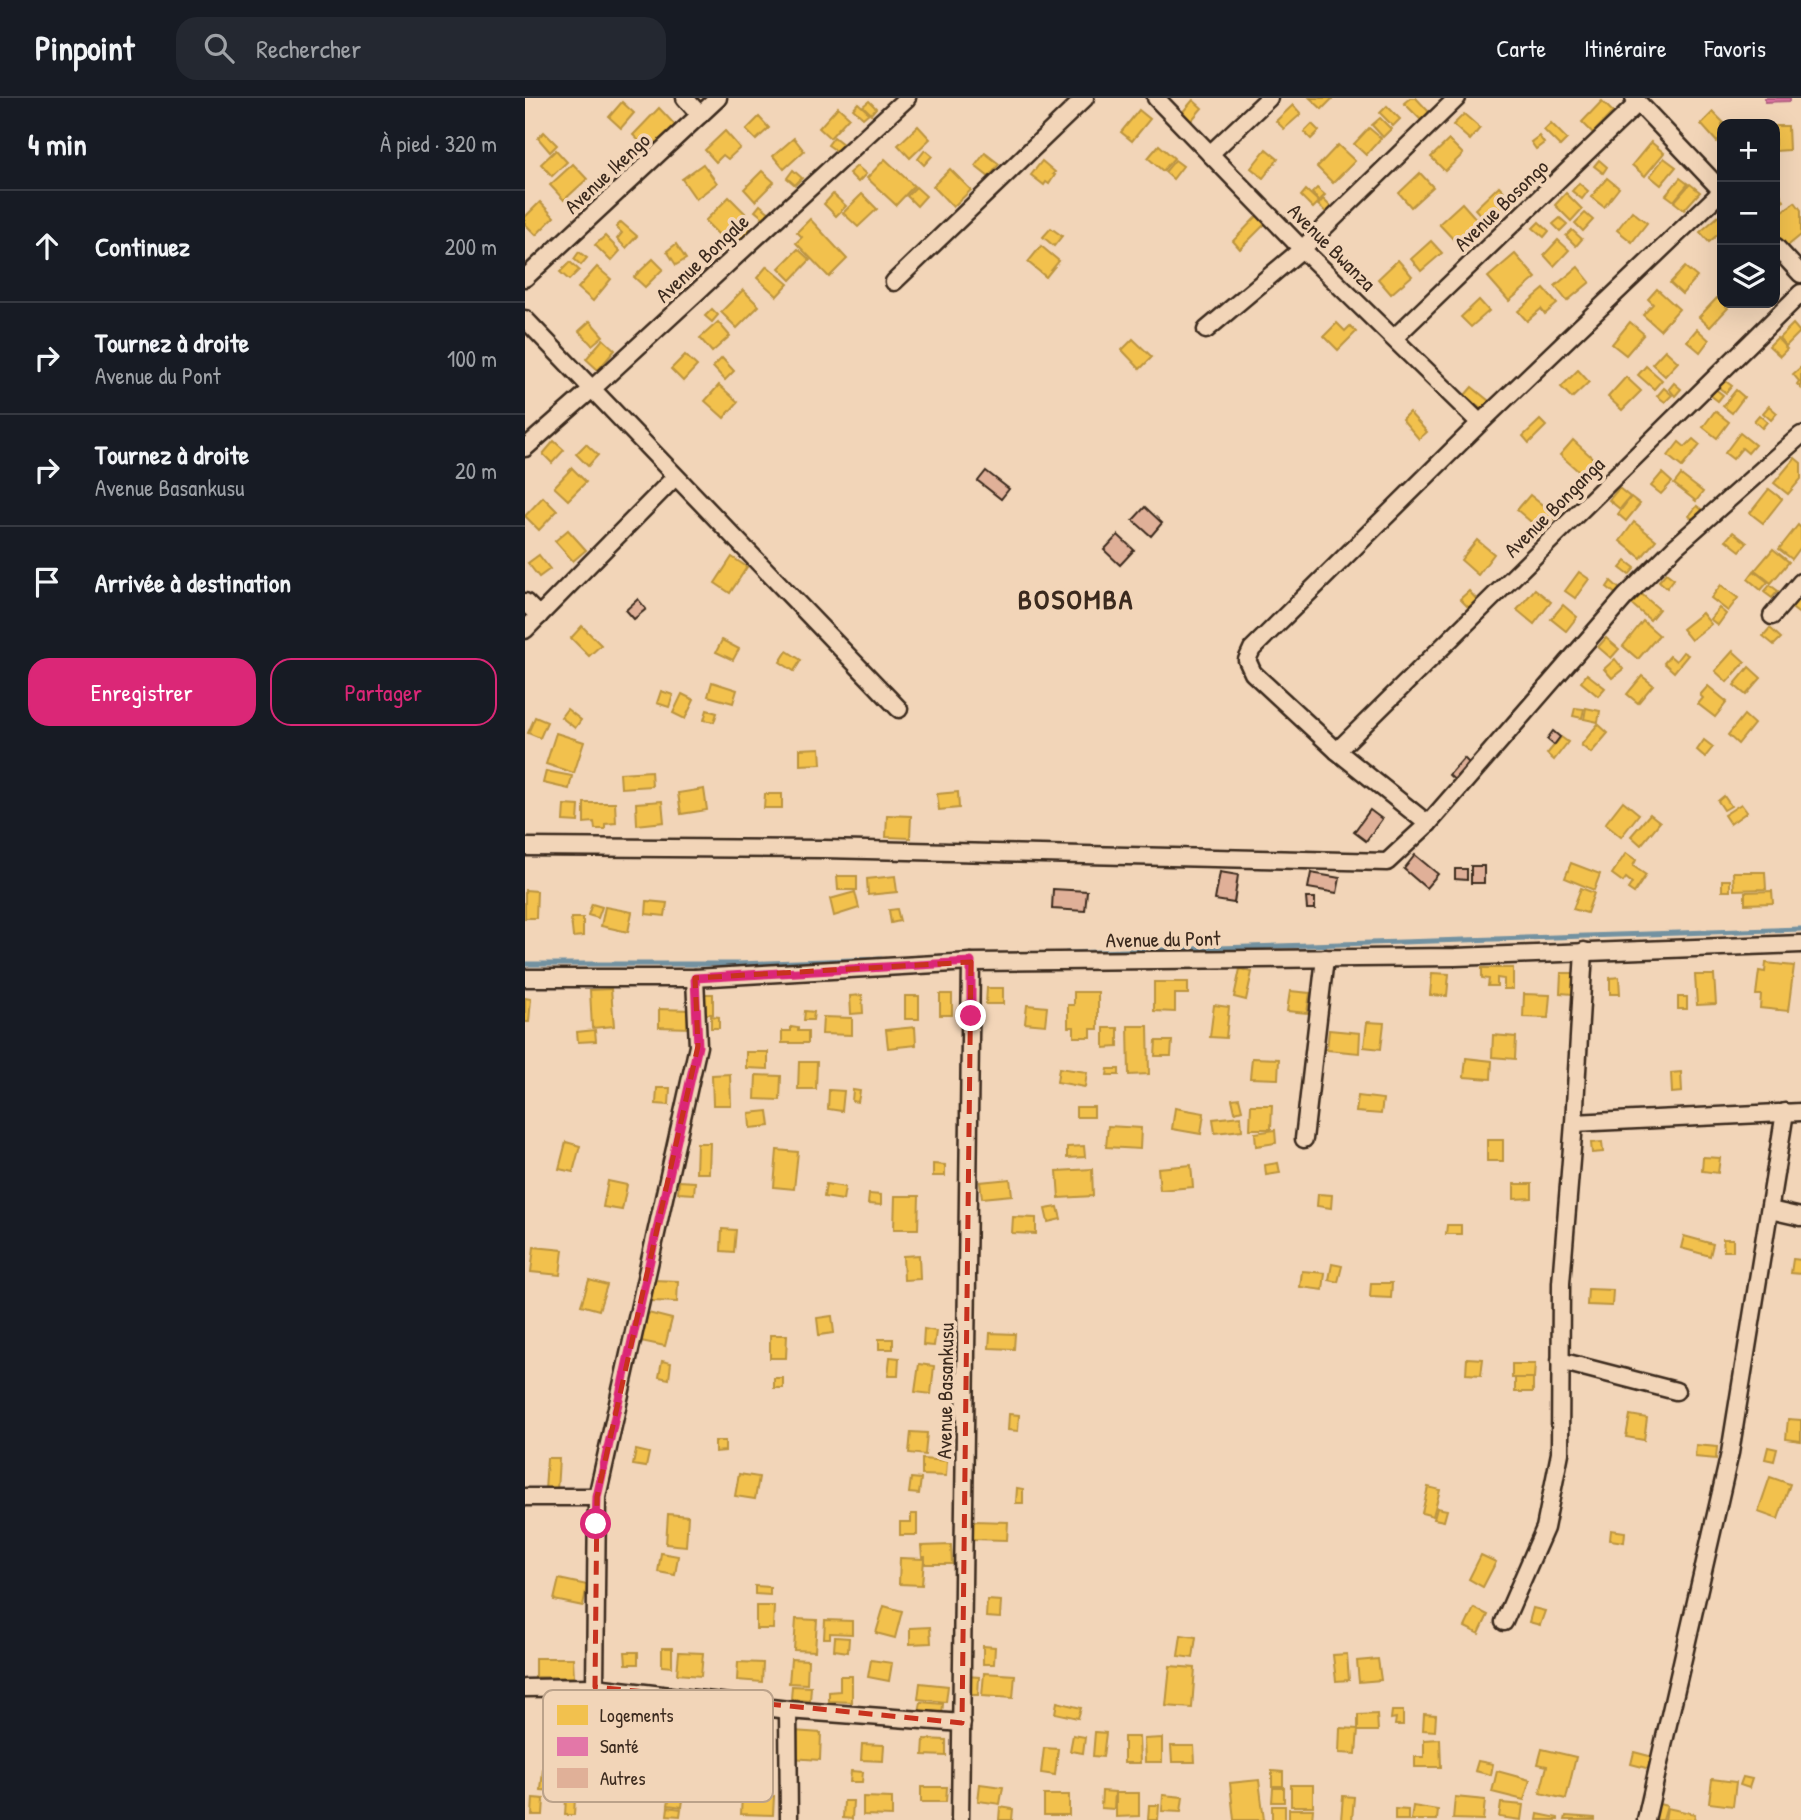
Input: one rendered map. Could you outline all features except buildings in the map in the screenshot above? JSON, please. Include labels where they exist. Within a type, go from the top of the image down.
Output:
[{"type":"street","points":[[685,98],[700,115]]},
{"type":"street","name":"Avenue Ikengo","points":[[525,278],[718,98]]},
{"type":"street","name":"Avenue Bongale","points":[[525,448],[907,98]]},
{"type":"street","points":[[894,282],[1085,98]]},
{"type":"street","name":"Avenue Bwanza","points":[[1156,98],[1302,248],[1480,423]]},
{"type":"street","points":[[1210,154],[1269,98]]},
{"type":"street","points":[[1206,330],[1302,248],[1457,98]]},
{"type":"street","points":[[1636,100],[1717,186]]},
{"type":"street","name":"Avenue Bosongo","points":[[1394,338],[1636,100]]},
{"type":"street","points":[[1428,824],[1336,751],[1253,673],[1247,660],[1252,649],[1480,423],[1717,196]]},
{"type":"street","points":[[1780,251],[1801,274]]},
{"type":"street","name":"Avenue Bonganga","points":[[1336,751],[1801,293]]},
{"type":"street","points":[[525,319],[899,709]]},
{"type":"street","points":[[525,847],[824,849],[1387,862],[1428,824],[1625,597],[1675,547],[1801,435]]},
{"type":"street","points":[[525,630],[675,477]]},
{"type":"street","points":[[1772,616],[1801,582]]},
{"type":"street","points":[[525,602],[539,616]]},
{"type":"street","name":"Avenue du Pont","points":[[525,978],[695,978],[971,962],[1455,957],[1801,944]]},
{"type":"street","points":[[1504,1622],[1545,1528],[1560,1453],[1561,1283],[1584,951]]},
{"type":"street","points":[[1304,1139],[1325,958]]},
{"type":"street","name":"Avenue Basankusu","points":[[960,1820],[971,962]]},
{"type":"street","points":[[595,1687],[597,1497],[698,1046],[695,978]]},
{"type":"street","points":[[1574,1123],[1793,1112],[1770,1210],[1730,1452],[1646,1820]]},
{"type":"street","points":[[1770,1210],[1801,1217]]},
{"type":"street","points":[[1560,1362],[1676,1391]]},
{"type":"street","points":[[525,1497],[597,1497]]},
{"type":"street","points":[[525,1688],[595,1687],[620,1690]]},
{"type":"street","points":[[773,1708],[962,1723]]},
{"type":"street","points":[[788,1710],[789,1820]]},
{"type":"highlighted area","points":[[971,962],[962,1723],[595,1687],[597,1497],[698,1046],[695,978]]},
{"type":"waterway","points":[[1066,953],[1801,929]]},
{"type":"waterway","points":[[525,964],[738,964],[881,959]]},
{"type":"district","name":"BOSOMBA","points":[[1076,599]]},
{"type":"route","points":[[596,1524],[597,1497],[698,1046],[695,978],[971,962],[971,1016]]}]
